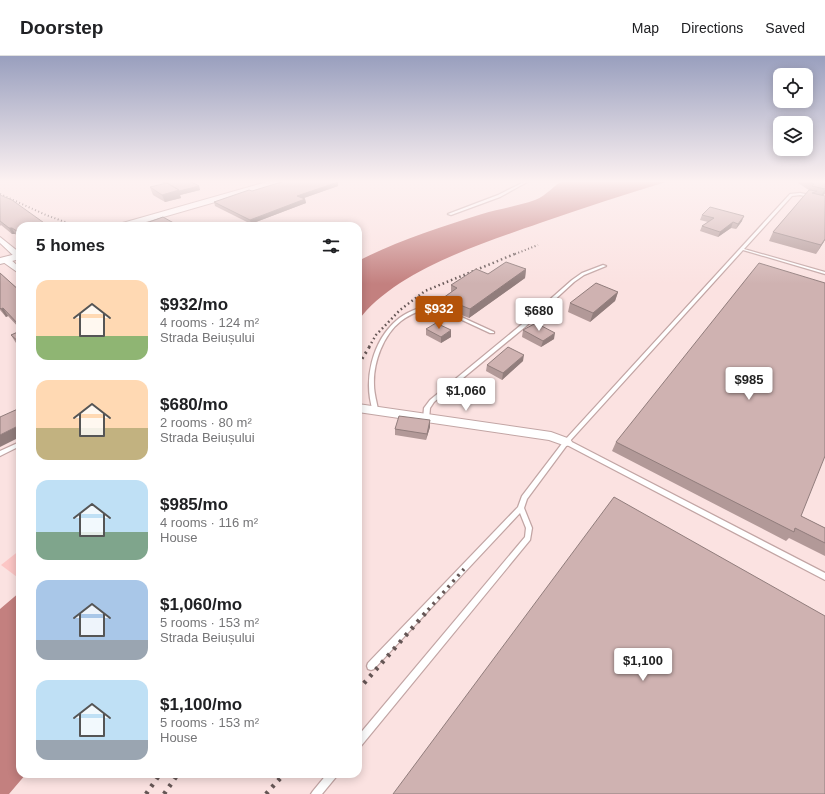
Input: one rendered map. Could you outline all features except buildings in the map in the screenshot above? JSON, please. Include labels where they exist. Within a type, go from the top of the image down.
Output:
[{"type":"main road","points":[[136,222],[159,215]]},
{"type":"main road","points":[[3,260],[16,257]]},
{"type":"street","points":[[0,239],[16,253]]},
{"type":"street","points":[[3,260],[16,269]]},
{"type":"street","points":[[362,408],[426,419],[545,435],[566,442]]},
{"type":"lane","points":[[371,666],[521,508],[524,498],[566,442],[772,215]]},
{"type":"lane","points":[[742,249],[825,274]]},
{"type":"lane","points":[[426,419],[427,408],[432,401],[523,326],[573,281],[583,274],[604,266]]},
{"type":"lane","points":[[375,410],[371,383],[374,358],[384,338],[398,322],[414,312],[432,305],[492,332]]},
{"type":"lane","points":[[566,442],[825,577]]},
{"type":"lane","points":[[0,454],[16,446]]},
{"type":"lane","points":[[362,738],[528,538],[529,528],[521,508]]},
{"type":"lane","points":[[316,794],[329,778]]},
{"type":"shaded area","points":[[477,215],[563,215],[467,250],[416,273],[394,287],[374,303],[362,316],[362,259],[388,247],[435,229]]},
{"type":"shaded area","points":[[16,553],[16,576],[1,565]]},
{"type":"shaded area","points":[[16,595],[16,778],[23,778],[9,794],[0,794],[0,609]]},
{"type":"railway","points":[[47,215],[65,222]]},
{"type":"railway","points":[[515,254],[538,245]]},
{"type":"railway","points":[[369,347],[376,335],[400,310],[425,291],[517,253]]},
{"type":"railway","points":[[362,359],[370,346]]},
{"type":"railway","points":[[428,610],[464,569]]},
{"type":"railway","points":[[362,685],[429,609]]},
{"type":"railway","points":[[146,794],[157,778]]},
{"type":"railway","points":[[164,794],[175,778]]},
{"type":"railway","points":[[266,794],[280,778]]}]
